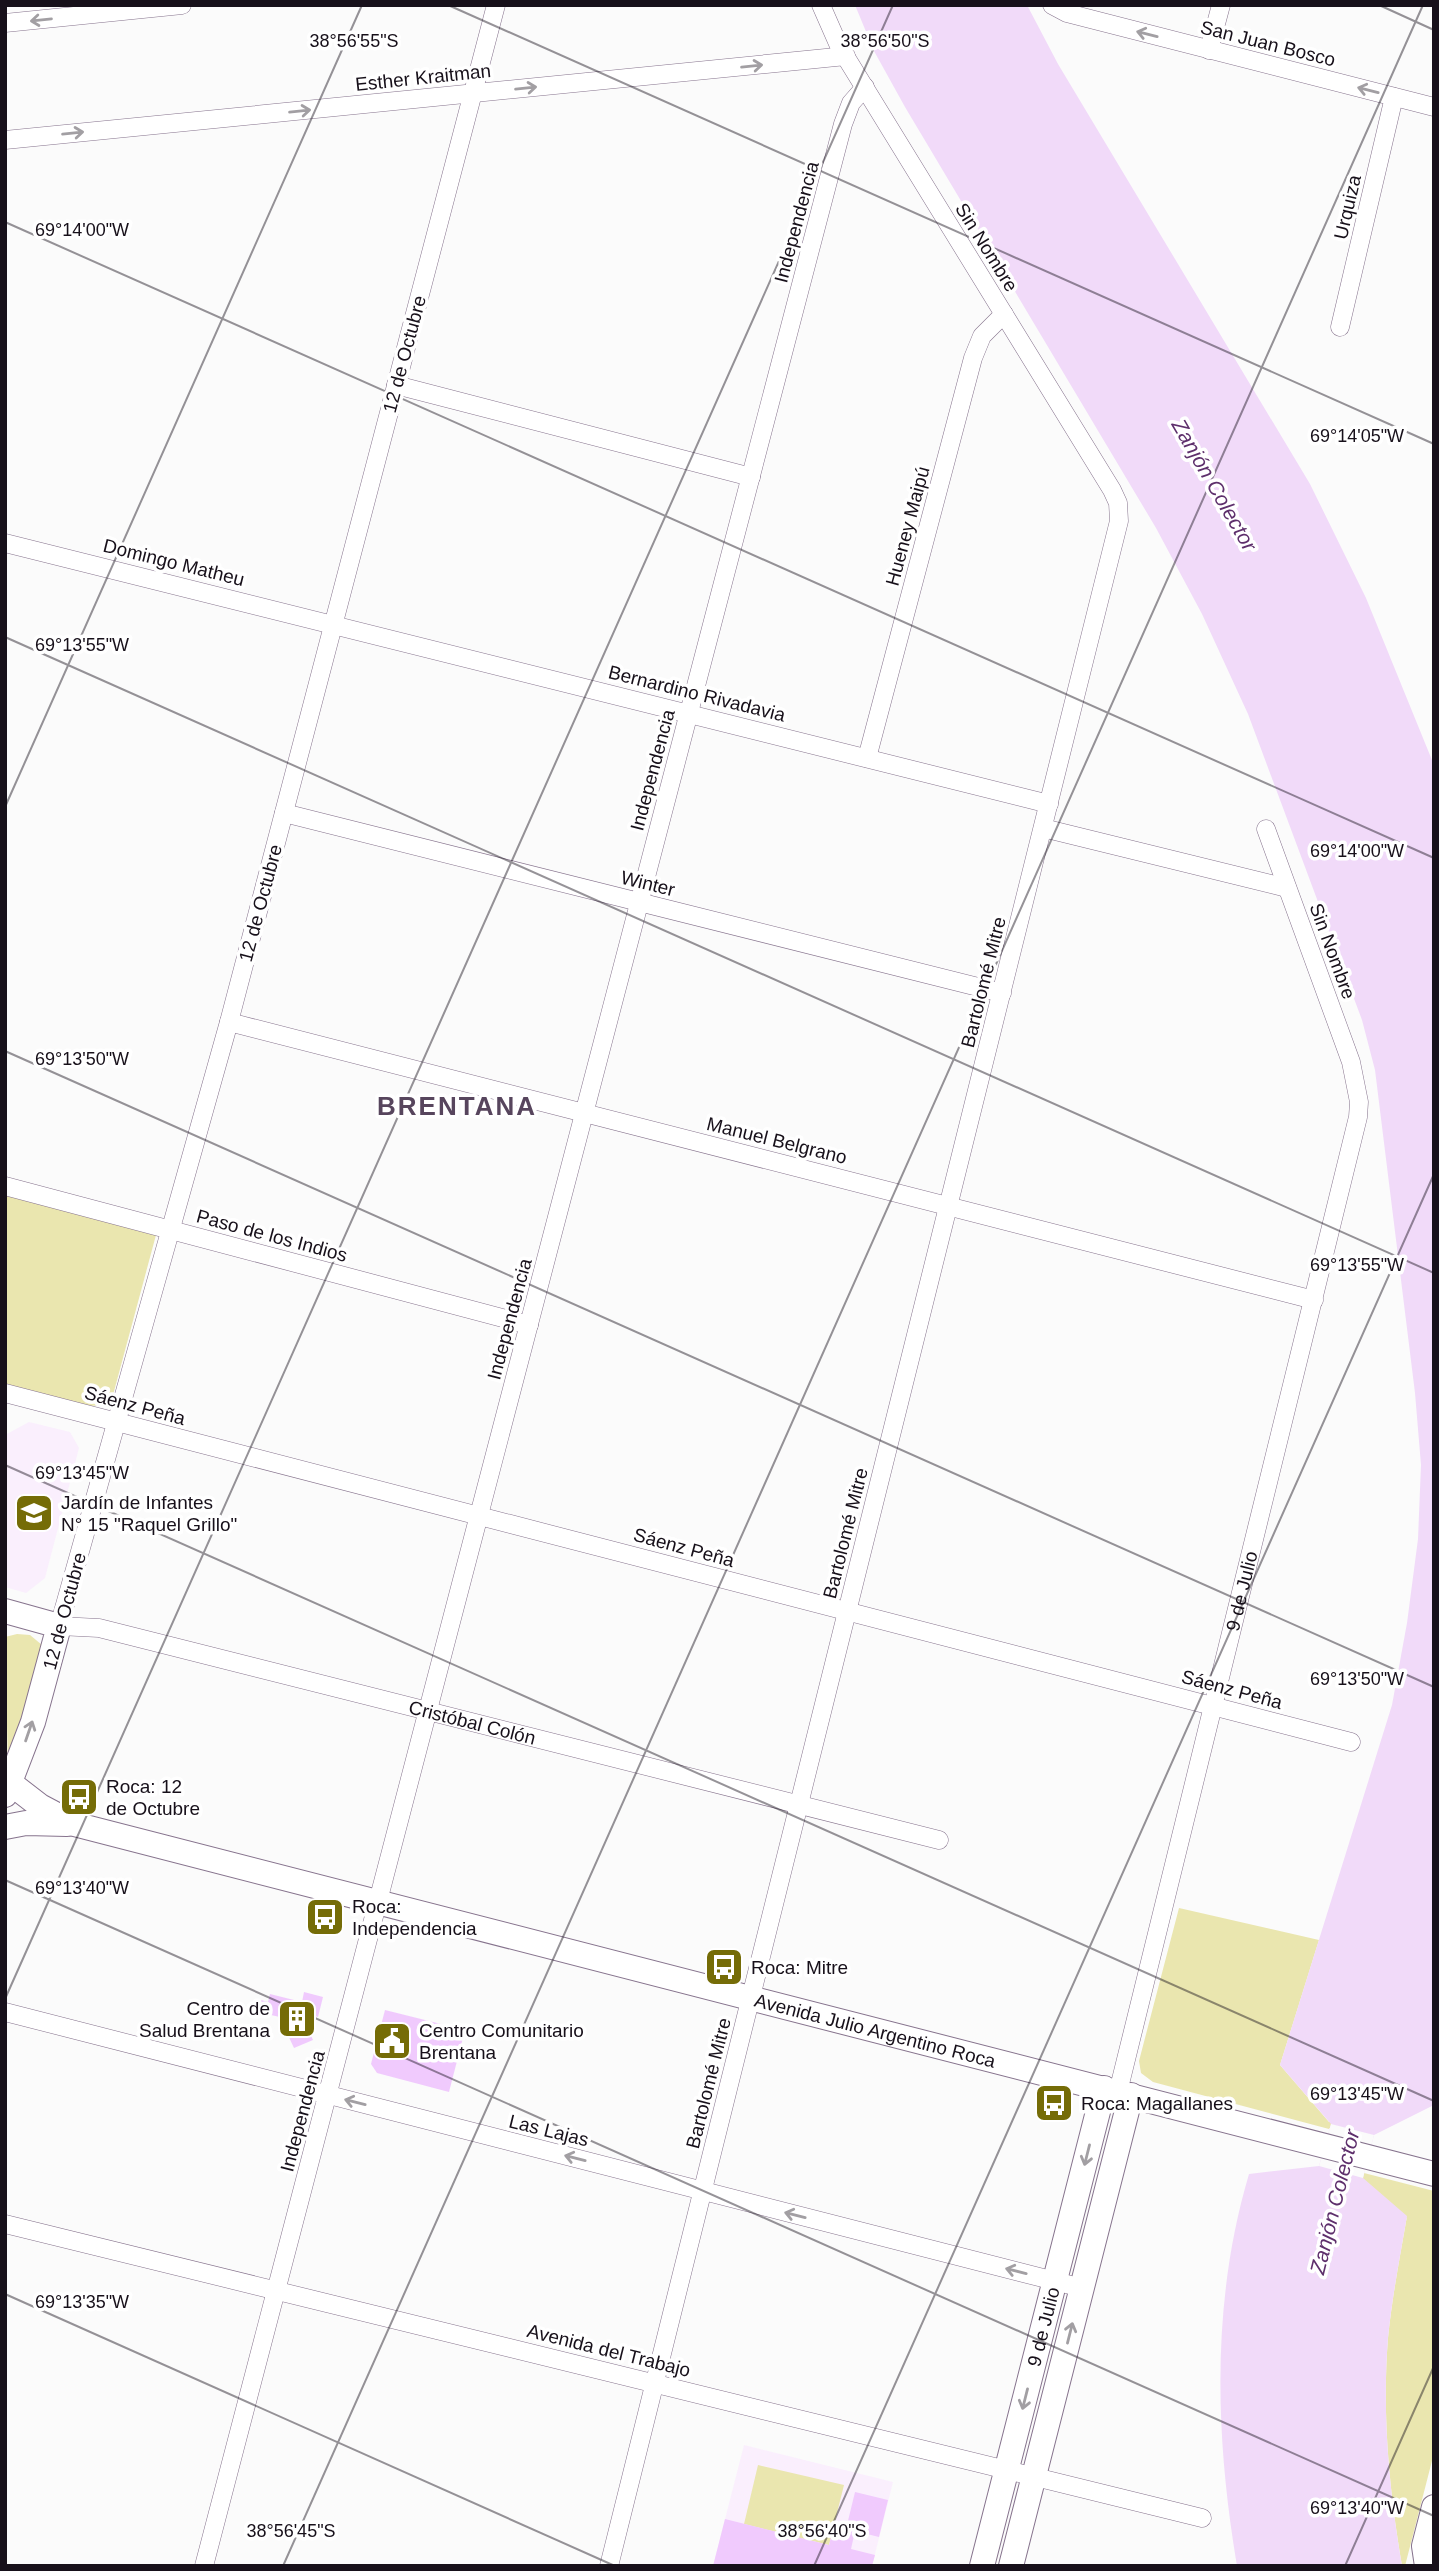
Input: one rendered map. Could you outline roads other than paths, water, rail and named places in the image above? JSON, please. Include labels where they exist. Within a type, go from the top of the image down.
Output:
[{"type":"main road","name":"Cristóbal Colón","points":[[5,1611],[60,1626]]},
{"type":"main road","name":"12 de Octubre","points":[[7,1785],[33,1722],[60,1626]]},
{"type":"main road","name":"Avenida Julio Argentino Roca","points":[[7,1785],[74,1824]]},
{"type":"main road","name":"Avenida Julio Argentino Roca","points":[[5,1827],[35,1823],[74,1824],[1434,2174]]},
{"type":"main road","name":"9 de Julio","points":[[982,2566],[1055,2281],[1118,2092]]},
{"type":"main road","name":"9 de Julio","points":[[1011,2566],[1082,2288],[1118,2092]]},
{"type":"main road","points":[[1427,2566],[1424,2546],[1434,2507]]},
{"type":"street","points":[[5,23],[182,5]]},
{"type":"street","name":"12 de Octubre","points":[[60,1626],[229,1022],[496,5]]},
{"type":"street","name":"Sin Nombre","points":[[821,5],[846,56],[1112,490],[1119,509]]},
{"type":"street","name":"San Juan Bosco","points":[[1052,5],[1067,13],[1434,107]]},
{"type":"street","points":[[1209,50],[1221,5]]},
{"type":"street","name":"Esther Kraitman","points":[[5,140],[846,56]]},
{"type":"street","name":"Independencia","points":[[204,2566],[843,124],[851,103],[865,88]]},
{"type":"street","name":"Urquiza","points":[[1340,327],[1394,97]]},
{"type":"street","name":"Hueney Maipú","points":[[867,758],[973,358],[982,336],[1004,314]]},
{"type":"street","points":[[396,385],[751,477]]},
{"type":"street","name":"Bartolomé Mitre","points":[[609,2566],[1118,528],[1119,509]]},
{"type":"street","name":"Domingo Matheu","points":[[5,543],[334,623]]},
{"type":"street","name":"Bernardino Rivadavia","points":[[334,623],[1049,803]]},
{"type":"street","name":"Winter","points":[[284,813],[1002,993]]},
{"type":"street","points":[[1043,828],[1287,888]]},
{"type":"street","name":"Sin Nombre","points":[[1266,829],[1347,1049],[1357,1089]]},
{"type":"street","name":"Manuel Belgrano","points":[[229,1022],[1314,1300]]},
{"type":"street","name":"9 de Julio","points":[[1118,2092],[1356,1131],[1357,1089]]},
{"type":"street","name":"Paso de los Indios","points":[[5,1186],[529,1325]]},
{"type":"street","name":"Sáenz Peña","points":[[5,1393],[1351,1742]]},
{"type":"street","name":"Cristóbal Colón","points":[[60,1626],[99,1628],[939,1840]]},
{"type":"street","name":"Las Lajas","points":[[5,2012],[1082,2288]]},
{"type":"street","name":"Avenida del Trabajo","points":[[5,2224],[1202,2518]]},
{"type":"water","name":"Zanjón Colector","points":[[855,5],[1027,5],[1058,64],[1310,484],[1366,598],[1434,765],[1434,2105],[1374,2135],[1363,2178],[1407,2216],[1396,2277],[1386,2366],[1390,2480],[1402,2566],[1237,2566],[1224,2467],[1220,2369],[1228,2271],[1249,2174],[1319,2166],[1331,2124],[1280,2065],[1392,1705],[1407,1623],[1418,1539],[1421,1465],[1415,1393],[1375,1070],[1362,1020],[1248,714],[1202,614],[1156,528],[905,107],[874,51]]},
{"type":"place","name":"Jardín de Infantes N° 15 \"Raquel Grillo\"","points":[[34,1513]]},
{"type":"place","name":"Roca: 12 de Octubre","points":[[79,1797]]},
{"type":"place","name":"Roca: Independencia","points":[[325,1917]]},
{"type":"place","name":"Roca: Mitre","points":[[724,1967]]},
{"type":"place","name":"Centro de Salud Brentana","points":[[297,2019]]},
{"type":"place","name":"Centro Comunitario Brentana","points":[[392,2041]]},
{"type":"place","name":"Roca: Magallanes","points":[[1054,2103]]},
{"type":"district","name":"BRENTANA","points":[[457,1106]]}]
